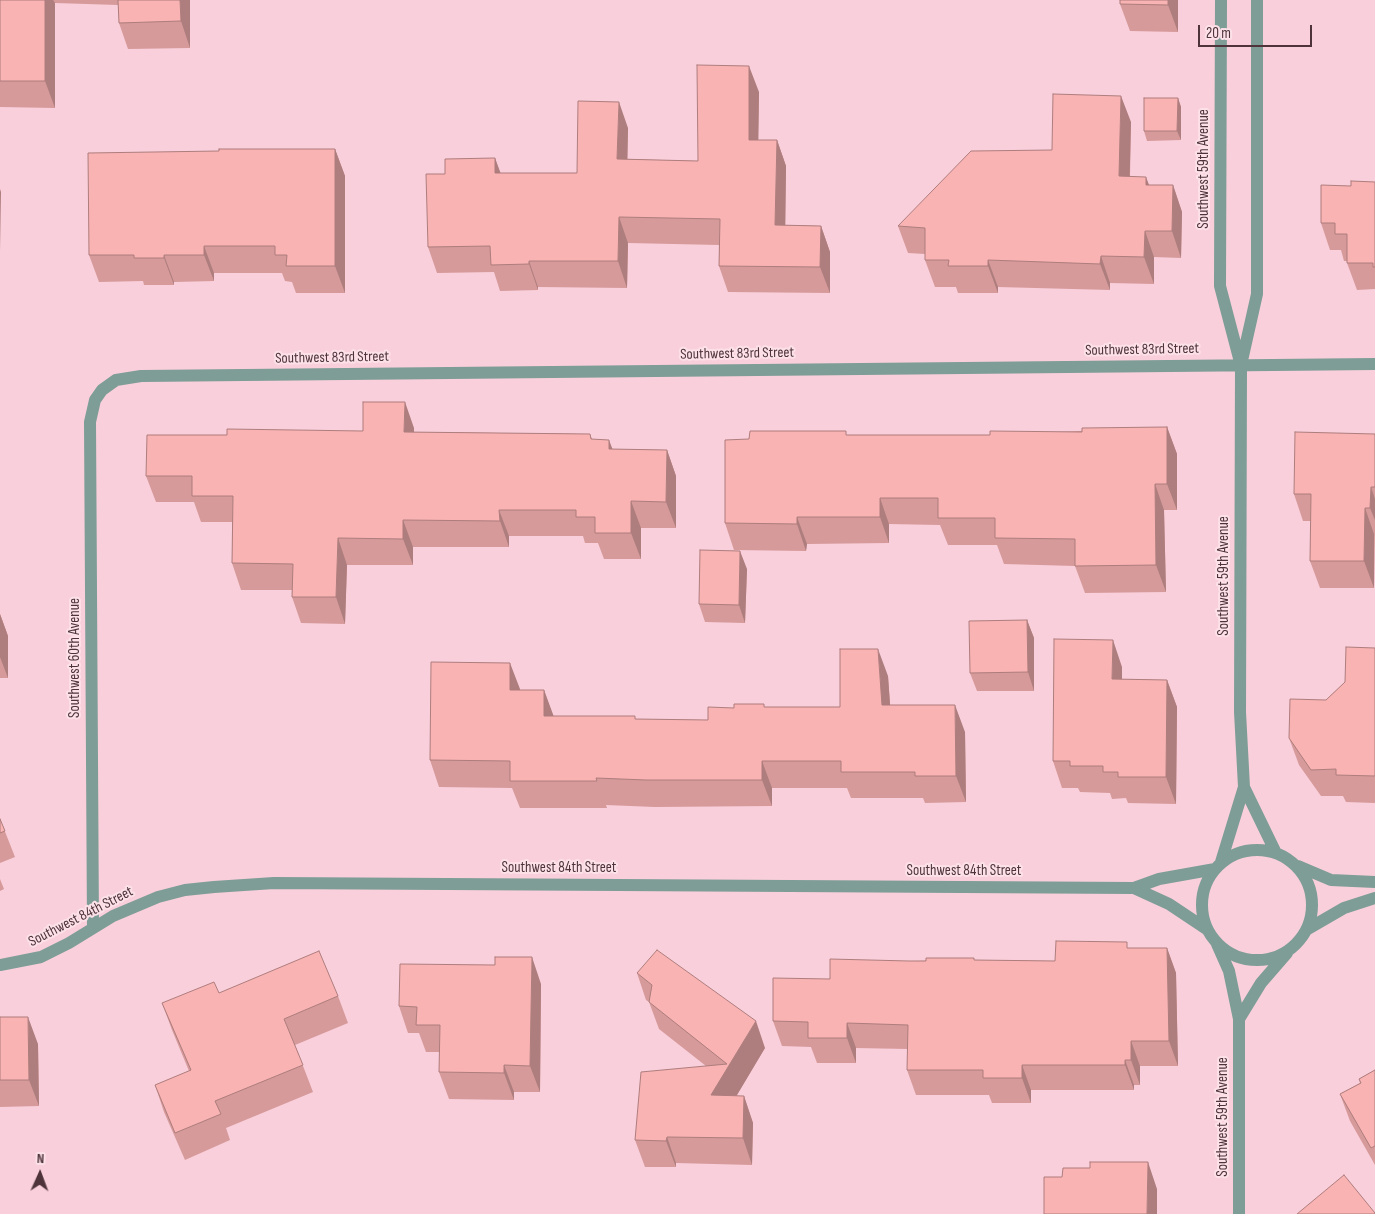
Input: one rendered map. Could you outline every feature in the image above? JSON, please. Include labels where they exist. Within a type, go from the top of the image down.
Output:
[{"type":"street","name":"Southwest 59th Avenue","points":[[1221,0],[1220,286],[1240,365]]},
{"type":"street","name":"Southwest 59th Avenue","points":[[1218,865],[1244,787],[1240,712],[1240,365],[1257,294],[1257,0]]},
{"type":"street","name":"Southwest 83rd Street","points":[[102,390],[116,380],[141,376],[1375,364]]},
{"type":"street","name":"Southwest 60th Avenue","points":[[93,928],[90,422],[91,410],[102,390]]},
{"type":"street","name":"Southwest 59th Avenue","points":[[1244,787],[1276,853]]},
{"type":"street","points":[[1292,948],[1277,956],[1261,960],[1244,959],[1229,952],[1216,941],[1208,930],[1202,915],[1202,898],[1206,883],[1218,865],[1238,853],[1257,850],[1276,853],[1296,866],[1331,880],[1375,882]]},
{"type":"street","name":"Southwest 84th Street","points":[[0,965],[41,957],[133,907],[185,890],[274,883],[1134,888],[1159,879],[1218,865]]},
{"type":"street","points":[[1239,1019],[1261,983],[1306,930],[1311,913],[1311,896],[1306,879],[1296,866]]},
{"type":"street","name":"Southwest 84th Street","points":[[1134,888],[1169,904],[1208,930]]},
{"type":"street","points":[[1306,930],[1344,908],[1375,898]]},
{"type":"street","name":"Southwest 59th Avenue","points":[[1216,941],[1229,971],[1239,1019],[1239,1214]]},
{"type":"building","points":[[0,0],[45,0],[45,81],[0,81]]},
{"type":"building","points":[[118,0],[180,0],[181,21],[119,23]]},
{"type":"building","points":[[1120,0],[1168,0],[1168,5],[1120,4]]},
{"type":"building","points":[[697,65],[749,66],[749,140],[777,140],[775,225],[821,226],[820,267],[719,266],[720,219],[619,217],[618,261],[529,261],[529,264],[491,265],[490,246],[428,247],[426,174],[445,174],[445,159],[495,158],[495,173],[577,173],[578,101],[619,102],[617,159],[698,161]]},
{"type":"building","points":[[1053,94],[1121,96],[1119,176],[1146,177],[1146,185],[1173,185],[1172,231],[1145,231],[1144,257],[1101,256],[1100,264],[988,260],[988,266],[948,266],[949,260],[925,260],[925,228],[898,226],[971,151],[1052,150]]},
{"type":"building","points":[[1144,98],[1178,98],[1177,131],[1144,131]]},
{"type":"building","points":[[219,149],[335,149],[335,266],[286,266],[287,255],[275,255],[275,246],[204,246],[204,255],[164,255],[164,258],[134,258],[134,255],[89,255],[88,153],[219,151]]},
{"type":"building","points":[[1351,181],[1375,182],[1375,267],[1373,267],[1373,263],[1347,263],[1347,234],[1335,234],[1335,223],[1321,223],[1321,185],[1351,186]]},
{"type":"building","points":[[363,402],[405,402],[404,432],[590,434],[591,439],[609,440],[609,449],[667,450],[666,502],[631,501],[631,533],[595,533],[595,517],[576,517],[576,510],[499,510],[500,521],[403,520],[403,539],[338,538],[336,597],[292,597],[293,564],[232,563],[233,496],[192,496],[192,476],[146,476],[147,435],[227,435],[227,429],[363,431]]},
{"type":"building","points":[[1167,427],[1167,484],[1155,484],[1156,565],[1075,566],[1075,539],[995,538],[995,518],[938,518],[938,498],[880,498],[880,517],[797,517],[797,524],[725,523],[725,440],[749,439],[750,431],[846,431],[846,435],[990,435],[990,431],[1082,432],[1082,428]]},
{"type":"building","points":[[1295,432],[1375,434],[1375,487],[1371,487],[1370,508],[1365,508],[1364,561],[1310,561],[1311,494],[1294,494]]},
{"type":"building","points":[[700,550],[740,551],[739,605],[699,604]]},
{"type":"building","points":[[1027,620],[1028,672],[970,673],[969,621]]},
{"type":"building","points":[[1054,639],[1113,640],[1112,679],[1167,680],[1166,777],[1118,777],[1118,772],[1103,772],[1103,766],[1070,766],[1070,761],[1053,761]]},
{"type":"building","points":[[1346,647],[1375,648],[1375,776],[1336,775],[1336,769],[1311,770],[1289,738],[1290,699],[1326,700],[1345,682]]},
{"type":"building","points":[[840,649],[878,649],[882,705],[955,705],[956,776],[915,776],[915,772],[841,772],[841,761],[762,761],[762,780],[596,778],[597,781],[510,781],[510,761],[430,760],[431,662],[510,663],[510,690],[544,690],[544,716],[635,716],[635,719],[708,720],[708,707],[734,708],[734,704],[764,704],[764,707],[840,707]]},
{"type":"building","points":[[0,819],[5,831],[0,833]]},
{"type":"building","points":[[1056,941],[1127,942],[1127,948],[1167,948],[1169,1041],[1131,1041],[1131,1060],[1125,1060],[1125,1065],[1022,1065],[1022,1078],[983,1078],[983,1070],[907,1070],[908,1025],[847,1023],[847,1038],[808,1038],[808,1022],[773,1021],[773,978],[830,979],[830,959],[926,961],[926,958],[974,958],[974,960],[1055,961]]},
{"type":"building","points":[[657,950],[756,1021],[711,1095],[744,1096],[743,1138],[667,1137],[666,1141],[635,1140],[641,1072],[727,1064],[649,1002],[652,985],[637,973]]},
{"type":"building","points":[[319,951],[338,996],[284,1019],[303,1065],[215,1101],[221,1114],[175,1133],[155,1085],[191,1070],[162,1003],[214,982],[219,993]]},
{"type":"building","points":[[495,957],[532,957],[530,1066],[504,1065],[504,1073],[439,1072],[440,1025],[416,1025],[417,1007],[399,1006],[400,964],[495,965]]},
{"type":"building","points":[[0,1017],[28,1017],[29,1080],[0,1080]]},
{"type":"building","points":[[1375,1070],[1375,1146],[1371,1148],[1340,1094],[1361,1083],[1359,1079]]},
{"type":"building","points":[[1090,1162],[1148,1162],[1147,1214],[1044,1214],[1044,1177],[1062,1177],[1063,1168],[1090,1168]]},
{"type":"building","points":[[1344,1175],[1375,1214],[1297,1214]]}]
